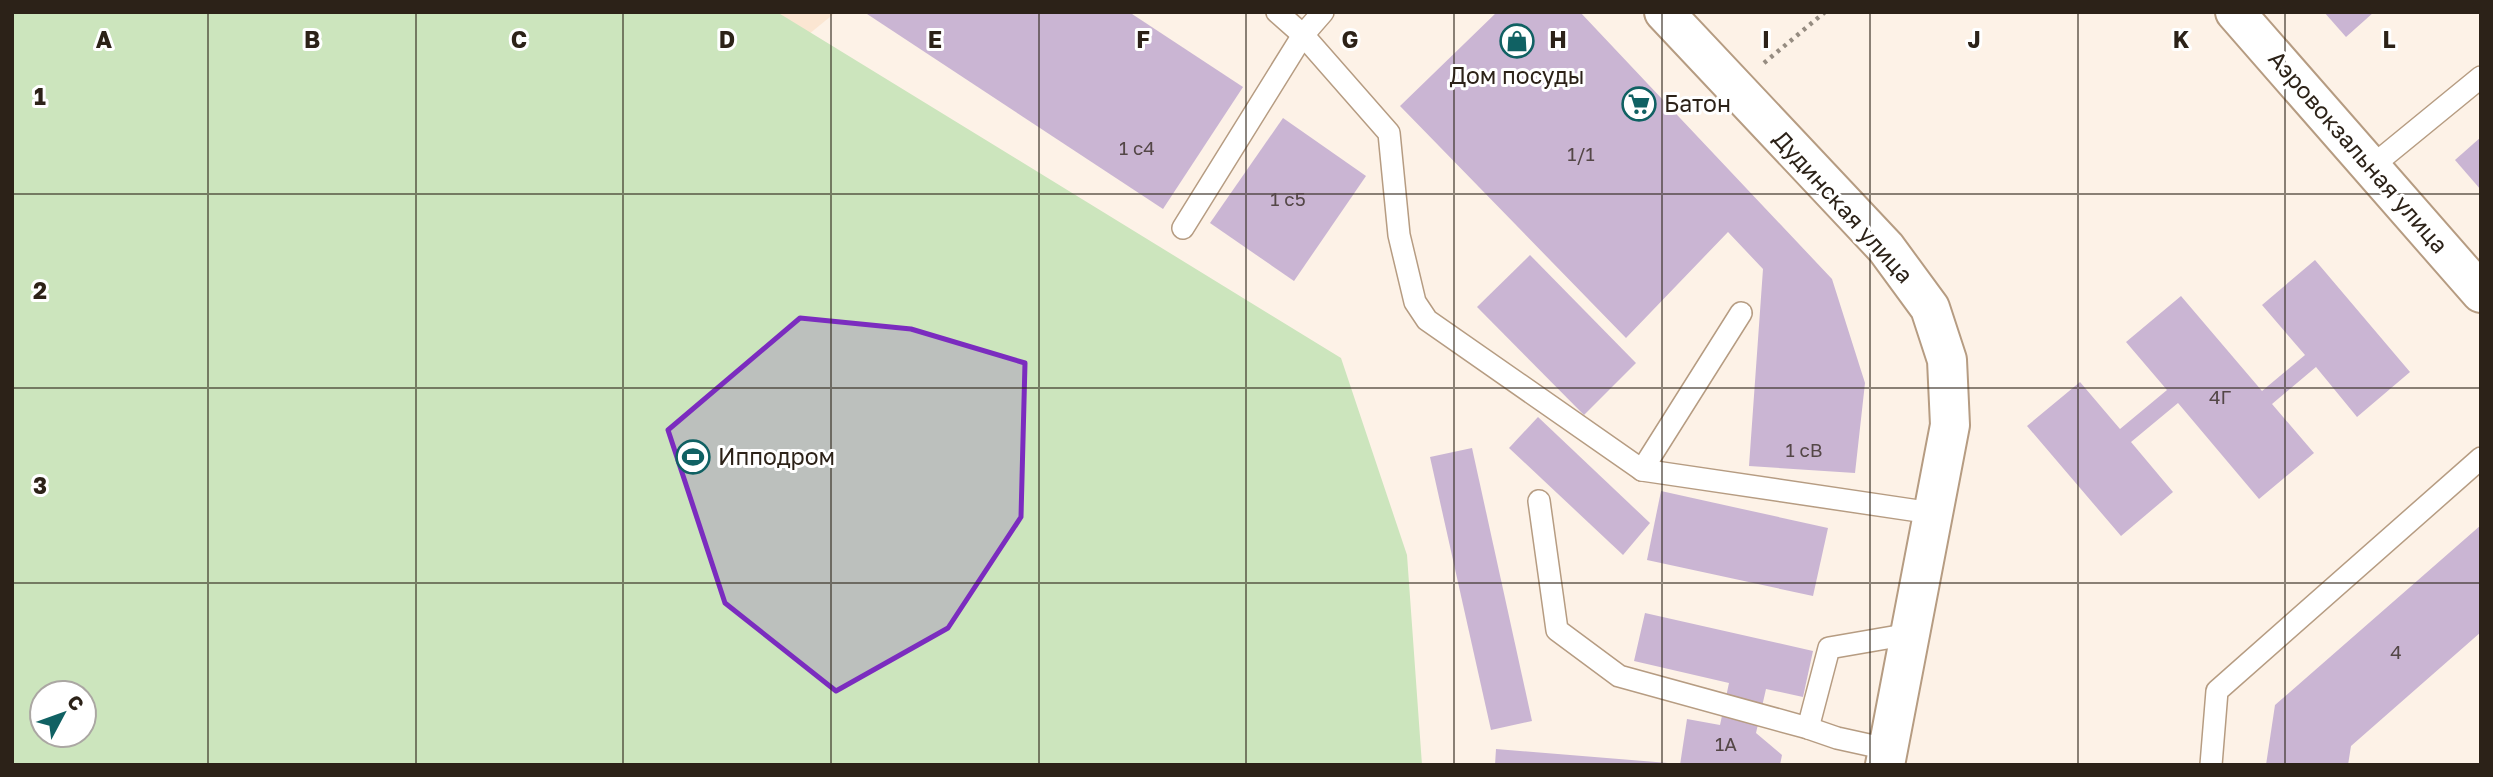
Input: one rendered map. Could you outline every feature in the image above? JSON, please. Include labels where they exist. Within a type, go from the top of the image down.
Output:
[{"type":"street","name":"Аэровокзальная улица","points":[[2235,12],[2481,293]]},
{"type":"street","name":"Дудинская улица","points":[[1681,18],[1886,248],[1930,308],[1947,360],[1950,425],[1886,757]]},
{"type":"lane","points":[[1277,12],[1303,35],[1389,133],[1399,235],[1415,302],[1427,320],[1642,470],[1932,513]]},
{"type":"lane","points":[[1182,228],[1303,35],[1323,12]]},
{"type":"lane","points":[[2371,167],[2481,77]]},
{"type":"lane","points":[[1642,470],[1741,313]]},
{"type":"lane","points":[[2211,765],[2217,691],[2481,458]]},
{"type":"lane","points":[[1539,502],[1557,630],[1619,676],[1808,728],[1886,757]]},
{"type":"lane","points":[[1808,728],[1829,648],[1910,634]]},
{"type":"path","points":[[1754,71],[1825,12]]},
{"type":"highlighted area","points":[[800,318],[911,329],[1025,363],[1021,517],[948,628],[836,691],[725,603],[668,430]]},
{"type":"shaded area","points":[[777,12],[836,12],[809,34]]},
{"type":"green space","name":"Ипподром","points":[[12,12],[777,12],[1341,358],[1407,555],[1422,765],[12,765]]},
{"type":"building","points":[[864,12],[1129,12],[1243,87],[1163,209]]},
{"type":"building","points":[[1497,12],[1580,12],[1832,279],[1865,383],[1855,473],[1749,466],[1763,269],[1728,232],[1626,338],[1400,106]]},
{"type":"building","points":[[2324,12],[2374,12],[2346,37]]},
{"type":"building","points":[[1283,118],[1366,176],[1294,281],[1210,223]]},
{"type":"building","points":[[2481,137],[2481,190],[2455,160]]},
{"type":"building","points":[[1530,255],[1636,363],[1584,415],[1477,307]]},
{"type":"building","points":[[2315,260],[2410,372],[2357,417],[2316,367],[2272,404],[2314,453],[2259,499],[2178,403],[2131,442],[2173,492],[2121,536],[2027,426],[2080,382],[2120,429],[2167,390],[2126,342],[2181,296],[2262,391],[2305,355],[2262,305]]},
{"type":"building","points":[[1538,417],[1650,523],[1623,555],[1509,448]]},
{"type":"building","points":[[1472,448],[1532,721],[1491,730],[1430,457]]},
{"type":"building","points":[[1661,491],[1828,528],[1813,596],[1647,560]]},
{"type":"building","points":[[2481,525],[2481,632],[2351,746],[2348,765],[2266,765],[2275,705]]},
{"type":"building","points":[[1645,613],[1813,651],[1803,697],[1766,689],[1756,733],[1782,755],[1780,765],[1680,765],[1687,719],[1720,725],[1729,683],[1634,661]]},
{"type":"building","points":[[1496,749],[1668,763],[1668,765],[1495,765]]},
{"type":"place","name":"Дом посуды","points":[[1517,41]]},
{"type":"place","name":"Батон","points":[[1639,104]]},
{"type":"place","name":"Ипподром","points":[[693,457]]}]
